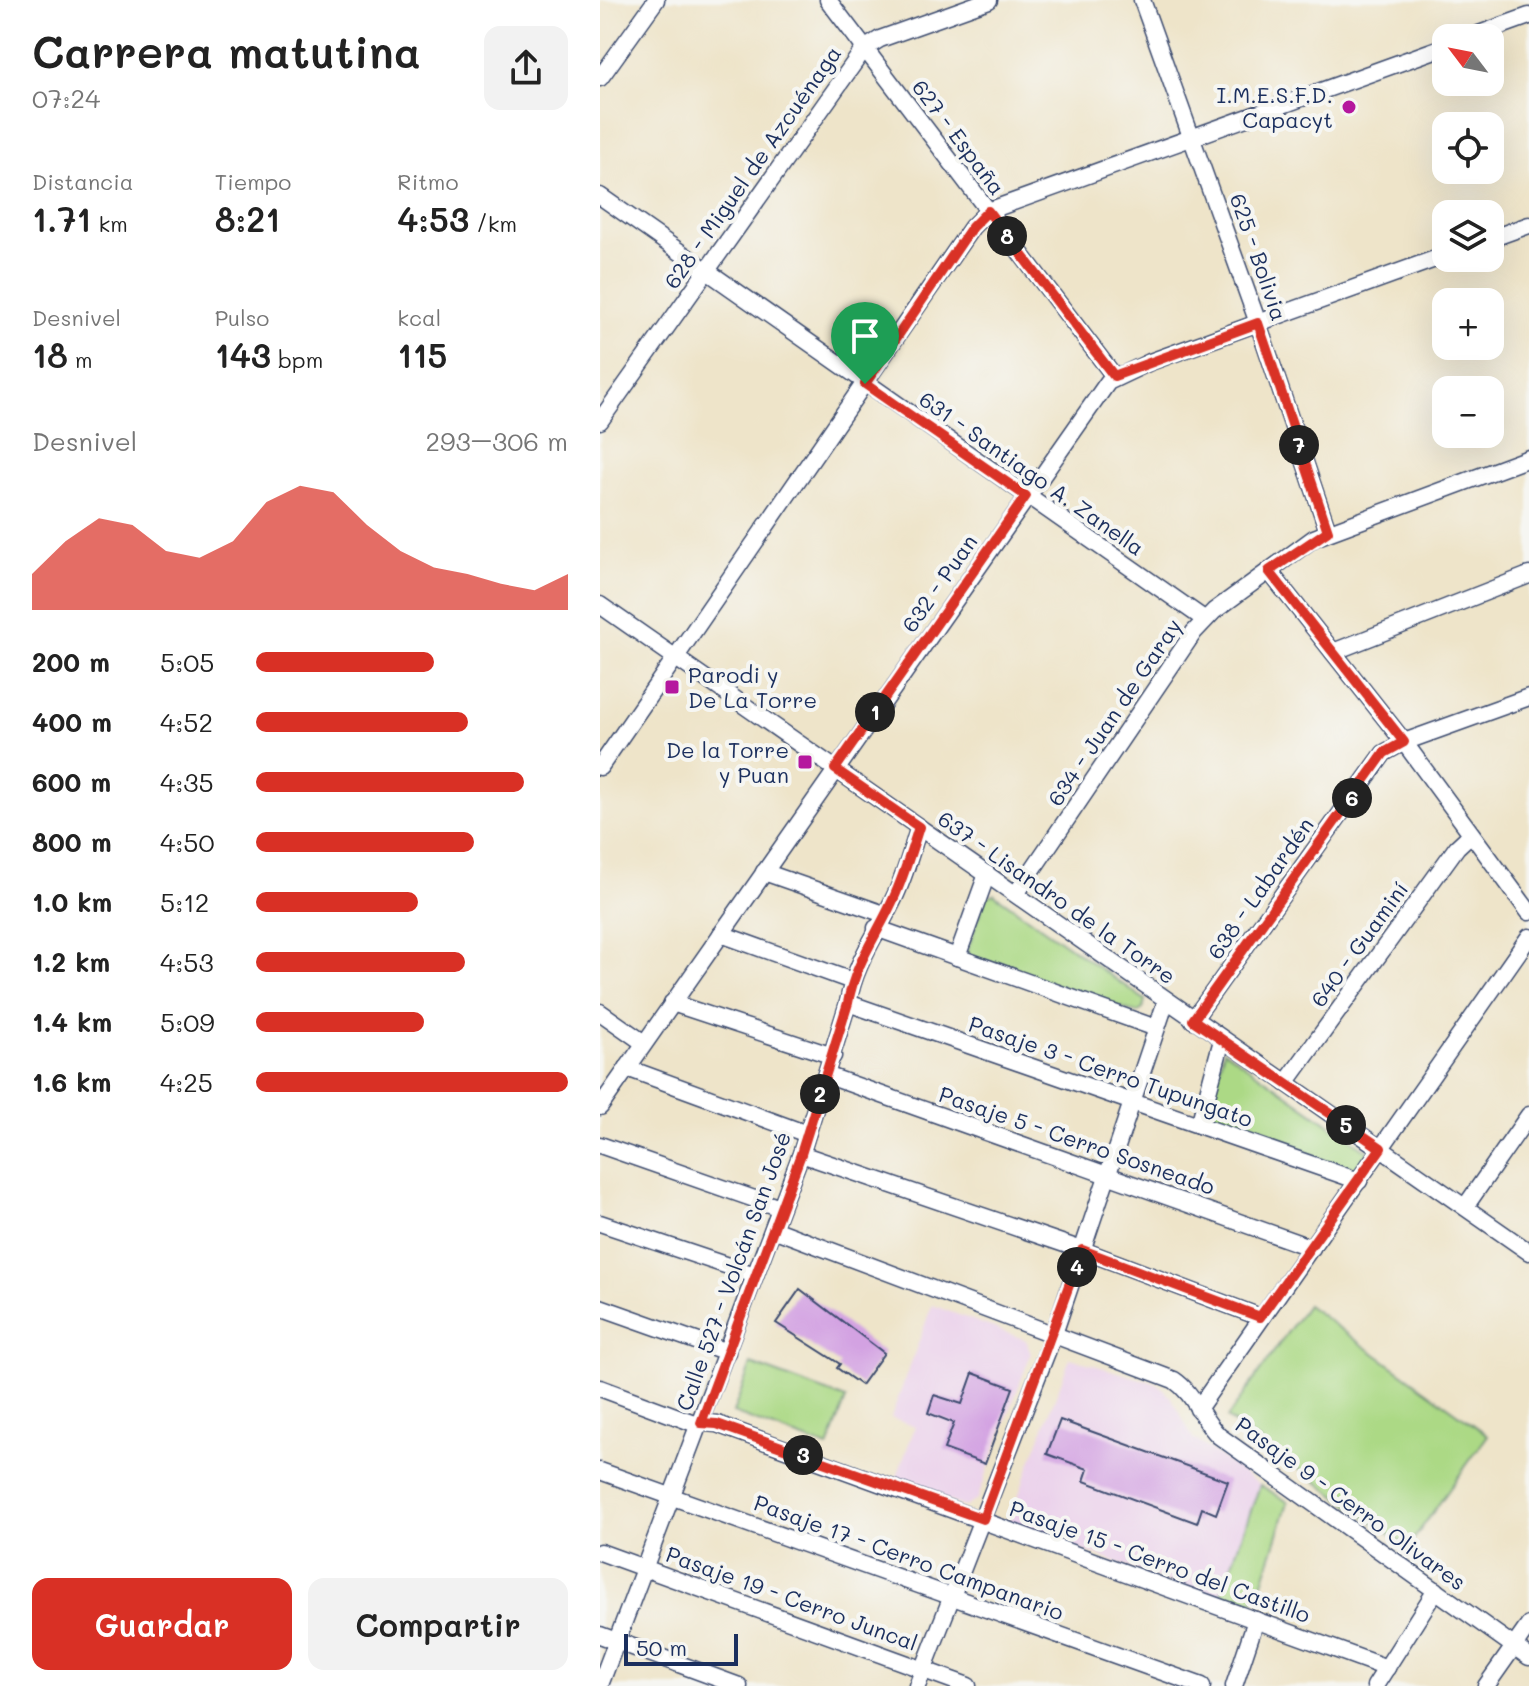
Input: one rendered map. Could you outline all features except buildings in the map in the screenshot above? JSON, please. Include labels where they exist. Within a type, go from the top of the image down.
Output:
[{"type":"street","points":[[600,78],[656,0]]},
{"type":"street","name":"627 - España","points":[[828,0],[1114,376]]},
{"type":"street","name":"628 - Miguel de Azcuénaga","points":[[600,421],[864,49],[880,39],[989,0]]},
{"type":"street","name":"625 - Bolivia","points":[[1142,0],[1194,137],[1328,531]]},
{"type":"street","points":[[1524,0],[1529,8]]},
{"type":"street","points":[[1504,25],[1529,16]]},
{"type":"street","points":[[600,767],[972,227],[988,211],[1432,51]]},
{"type":"street","name":"631 - Santiago A. Zanella","points":[[600,196],[1204,619]]},
{"type":"street","points":[[1504,234],[1529,225]]},
{"type":"street","points":[[1114,376],[1432,260]]},
{"type":"street","name":"632 - Puan","points":[[600,1107],[1026,496],[1114,376]]},
{"type":"street","name":"634 - Juan de Garay","points":[[1016,894],[1204,619],[1328,531],[1529,458]]},
{"type":"street","points":[[1269,571],[1404,742],[1529,912]]},
{"type":"street","points":[[1333,652],[1529,575]]},
{"type":"street","name":"637 - Lisandro de la Torre","points":[[600,605],[1529,1252]]},
{"type":"street","name":"638 - Labardén","points":[[1193,1020],[1384,753],[1404,742],[1529,697]]},
{"type":"street","name":"Calle 527 - Volcán San José","points":[[600,1685],[608,1638],[645,1568],[801,1154],[833,1056],[852,981],[897,892],[919,827]]},
{"type":"street","name":"640 - Guaminí","points":[[1286,1083],[1457,847],[1471,834]]},
{"type":"street","points":[[764,872],[957,957],[1156,1028]]},
{"type":"street","points":[[957,957],[987,874]]},
{"type":"street","points":[[721,934],[852,981]]},
{"type":"street","points":[[1198,1409],[1529,937]]},
{"type":"street","points":[[920,1678],[1054,1334],[1130,1100],[1166,1001]]},
{"type":"street","points":[[672,1003],[833,1056]]},
{"type":"street","name":"Pasaje 3 - Cerro Tupungato","points":[[848,1003],[1359,1181]]},
{"type":"street","points":[[600,1012],[644,1043]]},
{"type":"street","points":[[1199,1125],[1222,1040]]},
{"type":"street","points":[[627,1068],[807,1134]]},
{"type":"street","name":"Pasaje 5 - Cerro Sosneado","points":[[826,1075],[1312,1248]]},
{"type":"street","points":[[1465,1207],[1529,1115]]},
{"type":"street","points":[[600,1145],[780,1208]]},
{"type":"street","points":[[801,1154],[1082,1250],[1260,1317]]},
{"type":"street","points":[[600,1223],[755,1275]]},
{"type":"street","name":"Pasaje 9 - Cerro Olivares","points":[[773,1229],[1174,1380],[1184,1387],[1206,1424],[1219,1436],[1529,1657]]},
{"type":"street","points":[[600,1307],[727,1352]]},
{"type":"street","name":"Pasaje 15 - Cerro del Castillo","points":[[600,1388],[701,1423],[717,1424],[1387,1668]]},
{"type":"street","name":"Pasaje 17 - Cerro Campanario","points":[[600,1471],[1202,1686]]},
{"type":"street","name":"Pasaje 19 - Cerro Juncal","points":[[600,1552],[920,1678],[968,1686]]},
{"type":"street","points":[[1375,1686],[1436,1590]]},
{"type":"street","points":[[1234,1686],[1256,1620]]},
{"type":"street","points":[[1486,1686],[1529,1625]]},
{"type":"street","points":[[608,1638],[739,1686]]},
{"type":"shaded area","points":[[932,1305],[1026,1340],[1031,1353],[977,1500],[965,1507],[895,1482],[915,1427],[891,1418]]},
{"type":"shaded area","points":[[1070,1358],[1158,1384],[1171,1397],[1193,1438],[1260,1485],[1219,1600],[1008,1523]]},
{"type":"green space","points":[[994,894],[1145,1000],[1143,1009],[1137,1013],[966,955],[985,897]]},
{"type":"green space","points":[[1224,1050],[1370,1153],[1353,1175],[1205,1120]]},
{"type":"green space","points":[[1307,1305],[1488,1435],[1408,1547],[1227,1418]]},
{"type":"green space","points":[[751,1364],[846,1399],[828,1448],[733,1413]]},
{"type":"green space","points":[[1260,1485],[1288,1502],[1259,1595],[1244,1609],[1219,1600]]},
{"type":"place","name":"I.M.E.S.F.D. Capacyt","points":[[1349,107]]},
{"type":"place","name":"Parodi y De La Torre","points":[[672,687]]},
{"type":"place","name":"De la Torre y Puan","points":[[805,762]]},
{"type":"route","points":[[988,211],[1114,376],[1258,323],[1328,531],[1269,571],[1404,742],[1384,753],[1193,1020],[1381,1148],[1260,1317],[1082,1250],[1054,1334],[983,1519],[717,1424],[701,1423],[801,1154],[833,1056],[852,981],[867,943],[897,892],[919,827],[835,769],[1026,496],[865,384],[972,227],[988,211]]}]
